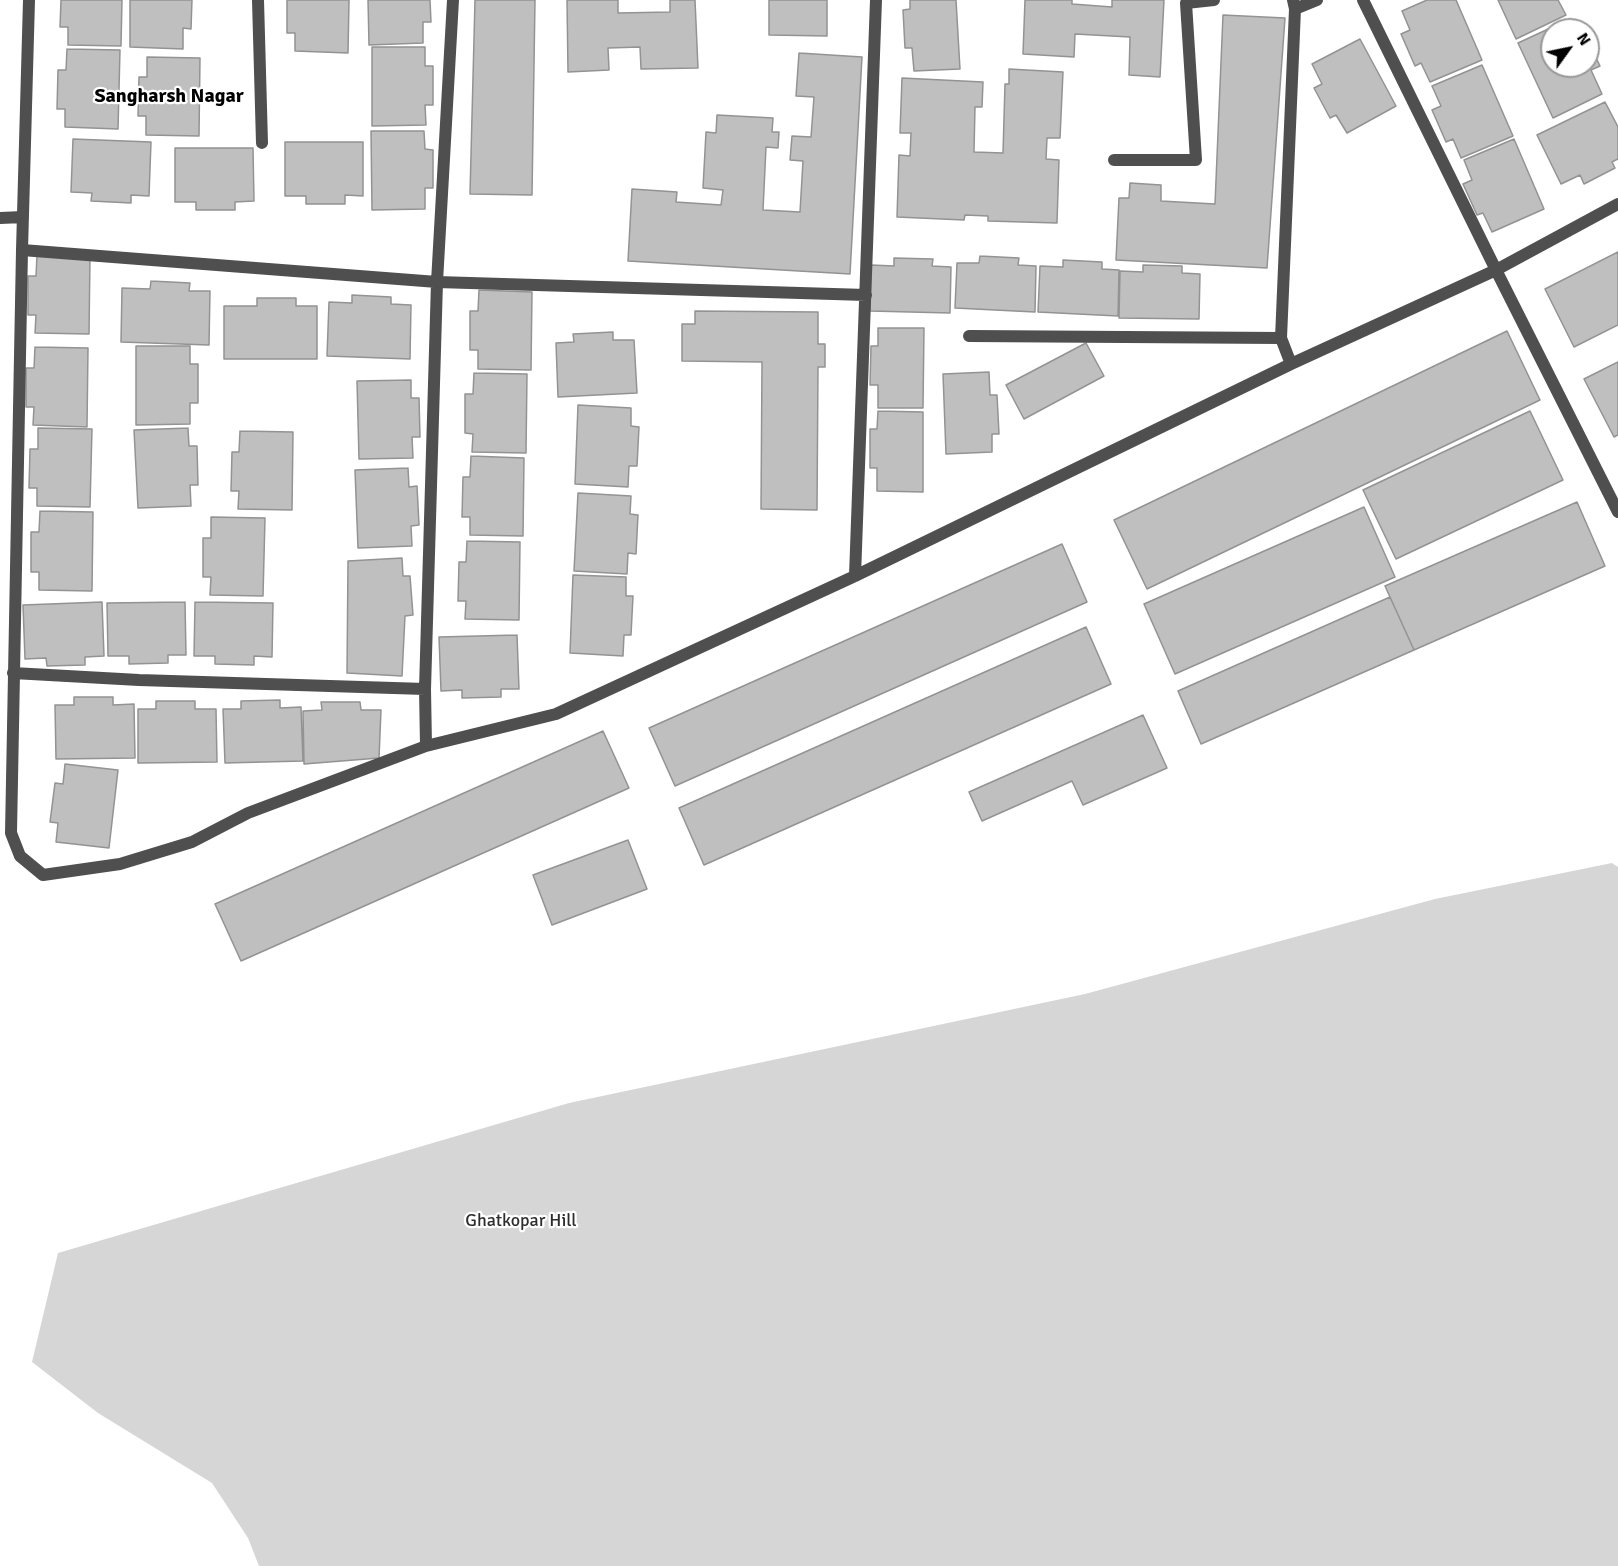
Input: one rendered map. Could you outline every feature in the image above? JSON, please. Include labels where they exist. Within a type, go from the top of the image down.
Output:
[{"type":"street","points":[[29,0],[11,833],[20,856],[43,875],[120,864],[192,842],[248,813],[426,746],[556,714],[855,576],[1291,364],[1496,270],[1618,204]]},
{"type":"street","points":[[258,0],[262,143]]},
{"type":"street","points":[[426,746],[425,689],[437,282],[453,0]]},
{"type":"street","points":[[855,576],[876,0]]},
{"type":"street","points":[[1114,160],[1196,160],[1186,3],[1214,0]]},
{"type":"street","points":[[1291,364],[1281,338],[1294,4],[1317,0]]},
{"type":"street","points":[[1363,0],[1618,512]]},
{"type":"street","points":[[0,218],[23,217]]},
{"type":"street","points":[[22,250],[437,282],[866,295]]},
{"type":"street","points":[[969,336],[1281,338]]},
{"type":"street","points":[[13,673],[139,681],[425,689]]},
{"type":"green space","name":"Ghatkopar Hill","points":[[1612,863],[1618,867],[1618,1566],[259,1566],[248,1538],[212,1483],[98,1413],[32,1362],[58,1253],[569,1103],[1085,994],[1435,899]]},
{"type":"building","points":[[61,0],[122,0],[121,46],[68,45],[68,27],[60,27]]},
{"type":"building","points":[[130,0],[192,0],[191,29],[183,28],[183,49],[130,47]]},
{"type":"building","points":[[287,0],[349,0],[348,53],[295,51],[295,33],[287,33]]},
{"type":"building","points":[[368,0],[430,0],[431,22],[423,22],[423,43],[369,45]]},
{"type":"building","points":[[475,0],[535,0],[532,195],[470,194]]},
{"type":"building","points":[[567,0],[618,0],[618,13],[670,12],[670,0],[695,0],[698,68],[641,69],[640,47],[608,48],[609,70],[568,72]]},
{"type":"building","points":[[769,0],[827,0],[827,36],[769,35]]},
{"type":"building","points":[[910,0],[956,0],[960,69],[914,71],[912,48],[905,48],[903,10],[910,9]]},
{"type":"building","points":[[1025,0],[1072,0],[1072,4],[1112,7],[1112,0],[1164,0],[1160,77],[1129,75],[1130,37],[1075,34],[1074,57],[1023,54]]},
{"type":"building","points":[[1427,0],[1456,0],[1482,60],[1430,82],[1421,63],[1415,66],[1401,34],[1410,30],[1402,11]]},
{"type":"building","points":[[1498,0],[1558,0],[1566,15],[1560,18],[1540,18],[1540,27],[1516,39]]},
{"type":"building","points":[[1223,15],[1285,18],[1267,268],[1116,260],[1119,198],[1129,198],[1130,183],[1161,185],[1161,201],[1215,204]]},
{"type":"building","points":[[1540,33],[1540,78],[1595,78],[1602,94],[1553,118],[1518,43]]},
{"type":"building","points":[[1360,39],[1396,106],[1347,133],[1336,115],[1330,118],[1314,88],[1322,84],[1312,64]]},
{"type":"building","points":[[372,47],[425,47],[425,66],[433,66],[433,105],[425,105],[426,125],[372,126]]},
{"type":"building","points":[[67,49],[120,50],[118,129],[65,127],[65,109],[57,109],[58,70],[66,70]]},
{"type":"building","points":[[799,53],[862,57],[850,274],[628,261],[632,189],[677,192],[676,202],[721,205],[723,190],[703,188],[706,132],[716,133],[717,115],[773,118],[772,132],[779,132],[778,148],[766,147],[763,210],[800,212],[803,161],[790,160],[792,136],[811,137],[814,97],[796,96]]},
{"type":"building","points":[[147,57],[200,58],[199,136],[146,135],[146,116],[138,116],[139,77],[147,77]]},
{"type":"building","points":[[1482,65],[1513,136],[1461,158],[1453,139],[1446,142],[1432,110],[1441,106],[1432,86]]},
{"type":"building","points":[[1009,69],[1063,72],[1060,138],[1047,138],[1046,159],[1059,160],[1057,223],[988,221],[988,216],[965,215],[964,220],[897,217],[899,155],[910,156],[911,133],[900,133],[902,78],[983,82],[982,107],[975,107],[974,152],[1003,153],[1005,84],[1009,84]]},
{"type":"building","points":[[1605,102],[1618,127],[1618,159],[1612,162],[1615,168],[1584,184],[1580,175],[1561,184],[1537,135]]},
{"type":"building","points":[[371,131],[424,131],[425,149],[433,150],[433,188],[425,188],[425,209],[372,210]]},
{"type":"building","points":[[73,139],[151,142],[149,196],[131,195],[131,203],[91,201],[92,193],[71,192]]},
{"type":"building","points":[[1514,139],[1544,209],[1492,232],[1483,213],[1477,215],[1463,184],[1472,180],[1464,160]]},
{"type":"building","points":[[285,142],[363,142],[363,196],[345,195],[345,204],[306,204],[306,196],[285,196]]},
{"type":"building","points":[[175,148],[253,148],[254,201],[235,202],[235,210],[196,210],[196,202],[175,202]]},
{"type":"building","points":[[1618,252],[1618,325],[1574,347],[1545,289]]},
{"type":"building","points":[[37,255],[90,256],[89,334],[35,333],[36,315],[28,315],[28,276],[36,276]]},
{"type":"building","points":[[980,256],[1019,258],[1018,265],[1036,266],[1035,312],[955,308],[957,263],[979,263]]},
{"type":"building","points":[[894,258],[933,259],[932,266],[951,267],[950,313],[870,311],[871,265],[894,266]]},
{"type":"building","points":[[1063,260],[1102,262],[1102,269],[1119,270],[1118,316],[1038,312],[1040,266],[1063,267]]},
{"type":"building","points":[[1143,265],[1182,266],[1182,273],[1200,274],[1199,319],[1119,318],[1120,271],[1143,272]]},
{"type":"building","points":[[151,281],[190,283],[189,291],[210,291],[209,345],[121,342],[122,288],[150,289]]},
{"type":"building","points":[[479,290],[532,292],[531,370],[478,369],[478,350],[470,350],[470,311],[478,311]]},
{"type":"building","points":[[352,295],[391,297],[391,304],[411,305],[410,359],[327,356],[329,302],[352,303]]},
{"type":"building","points":[[257,298],[296,298],[296,306],[317,306],[317,359],[224,359],[224,306],[257,306]]},
{"type":"building","points":[[695,311],[818,312],[818,344],[825,344],[825,367],[818,367],[817,510],[761,509],[762,362],[682,361],[682,324],[695,324]]},
{"type":"building","points":[[878,328],[924,328],[923,408],[878,408],[878,385],[870,385],[871,346],[878,346]]},
{"type":"building","points":[[1507,331],[1540,400],[1147,589],[1114,520]]},
{"type":"building","points":[[613,332],[613,340],[634,340],[637,393],[558,397],[556,343],[574,342],[573,334]]},
{"type":"building","points":[[1086,343],[1104,376],[1024,419],[1006,385]]},
{"type":"building","points":[[136,346],[190,346],[190,364],[198,364],[198,403],[190,403],[190,424],[136,425]]},
{"type":"building","points":[[35,347],[88,348],[87,427],[33,425],[34,407],[26,407],[26,368],[34,368]]},
{"type":"building","points":[[1618,362],[1618,435],[1614,437],[1584,379]]},
{"type":"building","points":[[989,372],[990,395],[997,395],[999,434],[992,434],[992,452],[946,454],[943,374]]},
{"type":"building","points":[[474,373],[527,374],[526,453],[472,452],[473,434],[465,433],[465,394],[473,394]]},
{"type":"building","points":[[411,380],[411,398],[419,398],[420,437],[412,437],[413,458],[359,459],[357,381]]},
{"type":"building","points":[[578,405],[631,408],[631,426],[639,427],[637,466],[629,466],[628,487],[575,484]]},
{"type":"building","points":[[878,411],[923,412],[923,492],[877,491],[877,468],[870,468],[870,429],[877,429]]},
{"type":"building","points":[[1530,411],[1563,480],[1396,559],[1363,490]]},
{"type":"building","points":[[38,428],[92,429],[90,507],[37,506],[37,488],[29,488],[30,449],[38,449]]},
{"type":"building","points":[[188,428],[189,446],[197,446],[198,485],[190,485],[191,506],[138,508],[134,430]]},
{"type":"building","points":[[240,431],[293,432],[292,510],[238,509],[239,491],[231,491],[232,452],[239,452]]},
{"type":"building","points":[[471,456],[524,458],[523,536],[470,535],[470,517],[462,517],[463,477],[470,477]]},
{"type":"building","points":[[408,468],[409,487],[417,486],[419,525],[411,526],[412,546],[358,548],[355,470]]},
{"type":"building","points":[[578,493],[631,496],[630,514],[638,515],[636,554],[628,553],[627,574],[574,571]]},
{"type":"building","points":[[1577,502],[1605,566],[1414,650],[1385,586]]},
{"type":"building","points":[[1364,507],[1395,577],[1175,674],[1144,604]]},
{"type":"building","points":[[40,511],[93,512],[92,591],[39,590],[39,572],[31,572],[31,532],[39,532]]},
{"type":"building","points":[[211,517],[265,518],[263,596],[210,595],[211,577],[203,577],[203,538],[211,538]]},
{"type":"building","points":[[467,541],[520,542],[519,620],[465,619],[466,601],[458,601],[459,562],[466,562]]},
{"type":"building","points":[[1062,544],[1087,602],[675,786],[649,728]]},
{"type":"building","points":[[402,558],[403,576],[410,576],[413,615],[405,616],[402,676],[347,673],[348,561]]},
{"type":"building","points":[[573,575],[626,577],[626,596],[633,596],[631,635],[624,635],[623,656],[570,653]]},
{"type":"building","points":[[1390,597],[1414,650],[1201,744],[1178,691]]},
{"type":"building","points":[[102,602],[104,656],[85,657],[85,665],[47,666],[46,658],[25,659],[23,605]]},
{"type":"building","points":[[185,602],[186,655],[168,655],[168,663],[129,664],[129,656],[108,656],[107,603]]},
{"type":"building","points":[[195,602],[273,603],[272,657],[254,656],[254,665],[215,664],[215,656],[194,656]]},
{"type":"building","points":[[1086,627],[1111,684],[704,865],[679,808]]},
{"type":"building","points":[[517,635],[519,689],[501,689],[501,697],[462,698],[462,690],[441,691],[439,637]]},
{"type":"building","points":[[74,697],[113,697],[113,705],[134,704],[135,758],[56,759],[55,705],[74,705]]},
{"type":"building","points":[[280,700],[280,708],[301,707],[303,761],[225,763],[223,709],[241,709],[241,701]]},
{"type":"building","points":[[156,701],[195,701],[195,709],[216,709],[217,762],[138,763],[138,709],[156,709]]},
{"type":"building","points":[[321,702],[360,702],[361,710],[381,710],[379,758],[304,764],[303,711],[322,710]]},
{"type":"building","points":[[1143,715],[1167,768],[1083,805],[1072,781],[982,821],[969,792]]},
{"type":"building","points":[[603,731],[629,788],[241,961],[215,904]]},
{"type":"building","points":[[65,764],[118,770],[109,848],[56,842],[58,823],[50,822],[55,783],[63,784]]},
{"type":"building","points":[[628,840],[647,889],[552,925],[533,875]]},
{"type":"district","name":"Sangharsh Nagar","points":[[169,97]]}]
